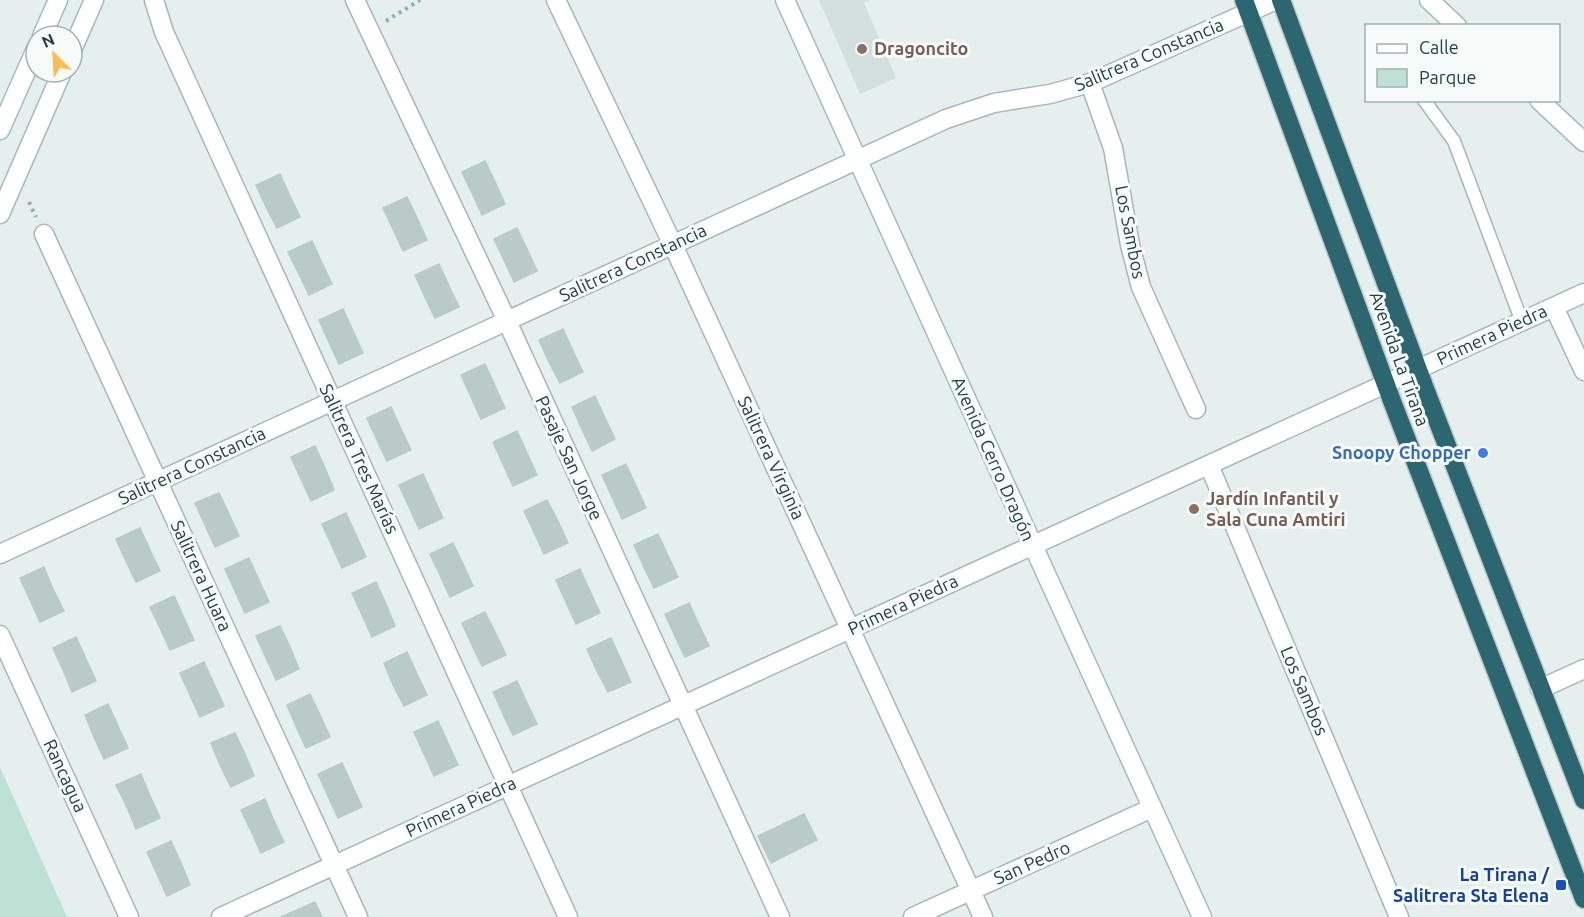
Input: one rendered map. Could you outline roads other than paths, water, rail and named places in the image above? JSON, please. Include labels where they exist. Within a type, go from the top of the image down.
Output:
[{"type":"highway","name":"Avenida La Tirana","points":[[1281,0],[1417,369],[1584,800]]},
{"type":"highway","name":"Avenida La Tirana","points":[[1247,6],[1386,384],[1584,899]]},
{"type":"street","points":[[47,24],[58,0]]},
{"type":"street","points":[[83,24],[94,0]]},
{"type":"street","name":"Salitrera Tres Marías","points":[[154,0],[164,32],[568,917]]},
{"type":"street","name":"Pasaje San Jorge","points":[[355,0],[507,321],[780,917]]},
{"type":"street","name":"Salitrera Virginia","points":[[556,0],[983,917]]},
{"type":"street","name":"Avenida Cerro Dragón","points":[[785,0],[1202,917]]},
{"type":"street","name":"Salitrera Constancia","points":[[0,554],[970,110],[994,103],[1050,94],[1090,83],[1247,6],[1276,0]]},
{"type":"street","points":[[1429,0],[1455,24]]},
{"type":"street","points":[[0,130],[24,76]]},
{"type":"street","name":"Los Sambos","points":[[1090,83],[1113,148],[1130,245],[1141,287],[1196,409]]},
{"type":"street","points":[[0,214],[57,84]]},
{"type":"street","points":[[1541,102],[1584,142]]},
{"type":"street","name":"Salitrera Huara","points":[[40,227],[358,917]]},
{"type":"street","name":"Primera Piedra","points":[[221,917],[1584,293]]},
{"type":"street","points":[[1554,307],[1584,371]]},
{"type":"street","name":"Los Sambos","points":[[1209,465],[1399,917]]},
{"type":"street","name":"Rancagua","points":[[0,635],[129,917]]},
{"type":"street","points":[[1540,689],[1584,669]]},
{"type":"street","name":"San Pedro","points":[[913,917],[1152,808]]},
{"type":"lane","points":[[1425,102],[1454,141],[1522,322]]},
{"type":"place","name":"Dragoncito","points":[[862,49]]},
{"type":"place","name":"Snoopy Chopper","points":[[1483,453]]},
{"type":"place","name":"Jardín Infantil y Sala Cuna Amtiri","points":[[1194,509]]},
{"type":"place","name":"La Tirana / Salitrera Sta Elena","points":[[1561,885]]}]
